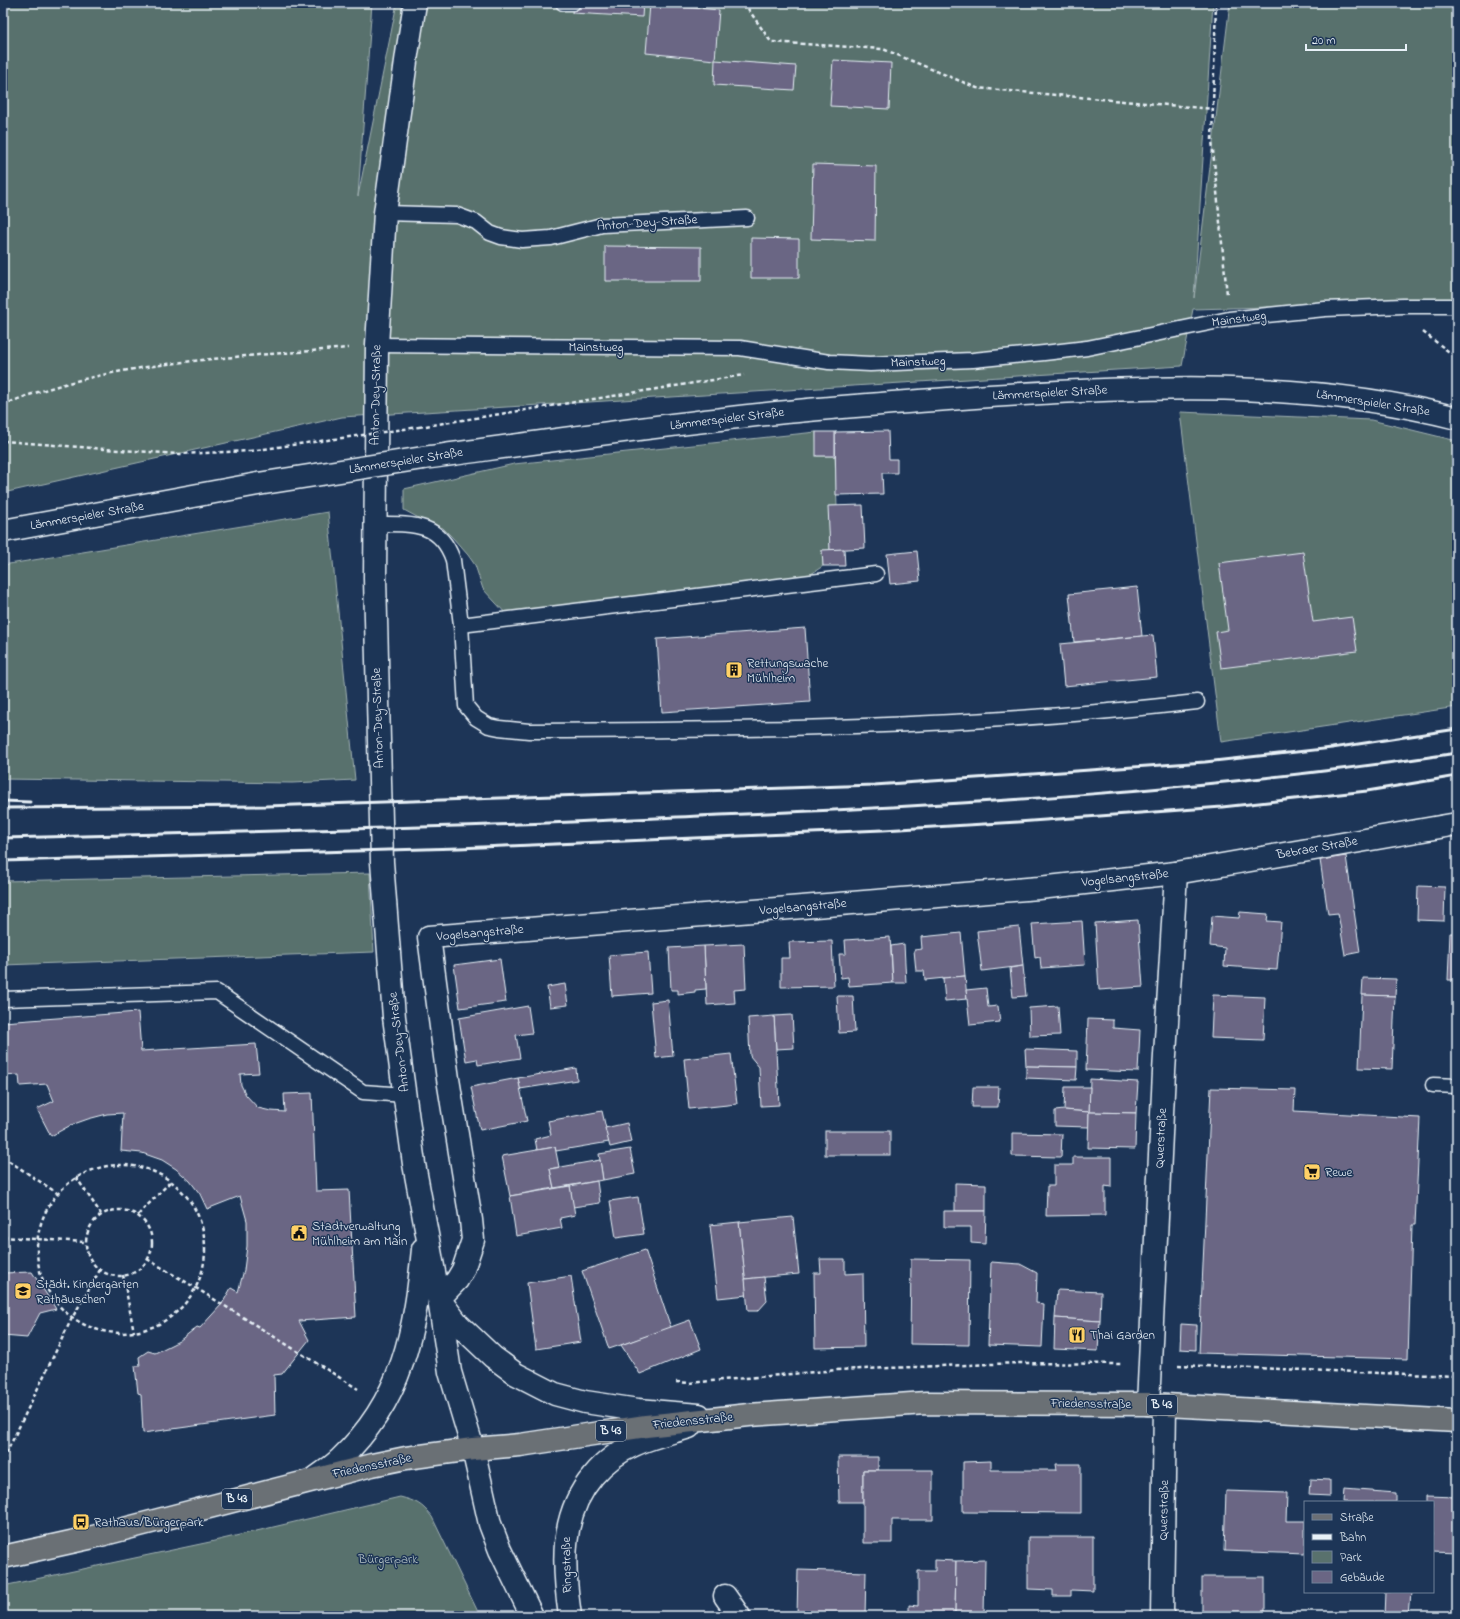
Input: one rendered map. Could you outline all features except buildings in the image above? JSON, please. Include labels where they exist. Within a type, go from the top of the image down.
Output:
[{"type":"main road","name":"Friedensstraße","points":[[3,1557],[89,1538],[372,1465],[406,1458],[473,1449],[520,1445],[646,1426],[749,1415],[926,1403],[1156,1404],[1457,1421]]},
{"type":"street","name":"Anton-Dey-Straße","points":[[415,3],[385,213],[377,345],[375,524],[376,665],[382,862],[394,1017],[414,1164],[439,1298],[450,1372],[473,1449]]},
{"type":"street","name":"Lämmerspieler Straße","points":[[3,531],[258,484],[424,458],[570,438],[776,413],[946,399],[1118,389],[1196,389],[1304,393],[1384,402],[1457,418]]},
{"type":"street","name":"Bebraer Straße","points":[[1176,873],[1457,824]]},
{"type":"street","name":"Vogelsangstraße","points":[[439,1298],[457,1280],[463,1270],[473,1240],[427,929],[1038,888],[1176,873]]},
{"type":"street","name":"Querstraße","points":[[1162,1616],[1156,1404],[1150,1364],[1164,1072],[1176,873]]},
{"type":"street","name":"Anton-Dey-Straße","points":[[313,1480],[340,1460],[361,1437],[384,1405],[395,1383],[408,1347],[418,1295],[425,1222]]},
{"type":"street","name":"Friedensstraße","points":[[439,1298],[458,1324],[493,1357],[521,1377],[555,1394],[586,1402],[638,1410],[696,1415],[749,1415]]},
{"type":"street","name":"Ringstraße","points":[[570,1616],[565,1580],[567,1528],[577,1500],[586,1485],[596,1473],[606,1462],[634,1445],[701,1424],[749,1415]]},
{"type":"street","points":[[473,1449],[490,1524],[500,1550],[532,1616]]},
{"type":"street","points":[[725,1596],[739,1616]]},
{"type":"lane","points":[[563,3],[573,3]]},
{"type":"lane","name":"Anton-Dey-Straße","points":[[385,213],[442,213],[457,215],[476,222],[490,233],[501,238],[522,240],[550,238],[602,225],[748,218]]},
{"type":"lane","name":"Mainstweg","points":[[377,345],[740,348],[829,362],[870,364],[973,360],[1087,348],[1229,319],[1325,309],[1403,306],[1457,306]]},
{"type":"lane","points":[[375,524],[408,524],[419,526],[435,532],[450,550],[453,560],[461,625],[466,706],[476,718],[489,726],[506,729],[529,730],[730,730],[933,723],[1122,710],[1197,702]]},
{"type":"lane","points":[[461,625],[876,574]]},
{"type":"lane","points":[[3,999],[217,992],[364,1092],[405,1095]]},
{"type":"lane","points":[[1432,1085],[1457,1086]]},
{"type":"path","points":[[744,3],[771,42],[883,50],[977,88],[1213,109]]},
{"type":"path","points":[[1216,3],[1212,140],[1229,319]]},
{"type":"path","points":[[1403,306],[1403,314],[1420,330],[1457,356]]},
{"type":"path","points":[[3,405],[53,388],[90,378],[129,371],[177,364],[377,345]]},
{"type":"path","points":[[3,441],[105,450],[179,454],[250,451],[746,375],[776,353]]},
{"type":"path","points":[[3,1157],[58,1192]]},
{"type":"path","points":[[113,1165],[134,1165],[150,1170],[171,1181],[185,1193],[195,1208],[201,1223],[205,1243],[205,1256],[202,1274],[196,1288],[185,1304],[171,1316],[148,1329],[134,1332],[115,1333],[92,1328],[72,1318],[56,1303],[44,1285],[38,1267],[36,1239],[41,1220],[48,1205],[58,1192],[76,1177],[93,1169],[113,1165]]},
{"type":"path","points":[[76,1177],[101,1214]]},
{"type":"path","points":[[138,1215],[171,1181]]},
{"type":"path","points":[[113,1210],[125,1210],[138,1215],[145,1222],[150,1232],[152,1244],[147,1259],[139,1269],[133,1273],[123,1275],[110,1274],[100,1270],[94,1265],[87,1253],[85,1242],[87,1232],[92,1223],[101,1214],[113,1210]]},
{"type":"path","points":[[3,1237],[85,1242]]},
{"type":"path","points":[[147,1259],[345,1381]]},
{"type":"path","points":[[3,1460],[72,1318],[100,1270]]},
{"type":"path","points":[[123,1275],[134,1332]]},
{"type":"path","points":[[673,1382],[688,1383],[837,1370],[1019,1363],[1150,1364],[1457,1376]]},
{"type":"green space","points":[[3,3],[372,3],[358,196],[397,3],[1213,3],[1194,298],[1230,3],[1457,3],[1457,302],[1193,309],[1182,366],[342,417],[3,493]]},
{"type":"green space","points":[[1180,412],[1371,420],[1457,441],[1457,707],[1221,742]]},
{"type":"green space","points":[[816,432],[817,456],[835,456],[837,506],[829,506],[830,550],[822,550],[823,566],[802,580],[508,616],[483,589],[475,565],[452,537],[443,528],[428,523],[404,510],[404,489],[514,464]]},
{"type":"green space","points":[[328,512],[355,780],[292,783],[3,779],[3,565]]},
{"type":"green space","points":[[370,873],[374,952],[3,965],[3,881]]},
{"type":"green space","name":"Bürgerpark","points":[[400,1497],[418,1504],[432,1517],[480,1616],[3,1616],[3,1586],[210,1542]]},
{"type":"railway","points":[[3,808],[266,806],[874,785],[1205,762],[1332,748],[1457,729]]},
{"type":"railway","points":[[3,838],[523,824],[997,801],[1274,777],[1457,753]]},
{"type":"railway","points":[[3,861],[459,848],[883,830],[1222,807],[1367,791],[1457,776]]},
{"type":"railway","points":[[3,801],[30,802]]},
{"type":"place","name":"Rettungswache Mühlheim","points":[[734,670]]},
{"type":"place","name":"Rewe","points":[[1312,1172]]},
{"type":"place","name":"Stadtverwaltung Mühlheim am Main","points":[[299,1233]]},
{"type":"place","name":"Städt. Kindergarten Rathäuschen","points":[[23,1291]]},
{"type":"place","name":"Thai Garden","points":[[1077,1335]]},
{"type":"place","name":"Rathaus/Bürgerpark","points":[[81,1522]]}]
